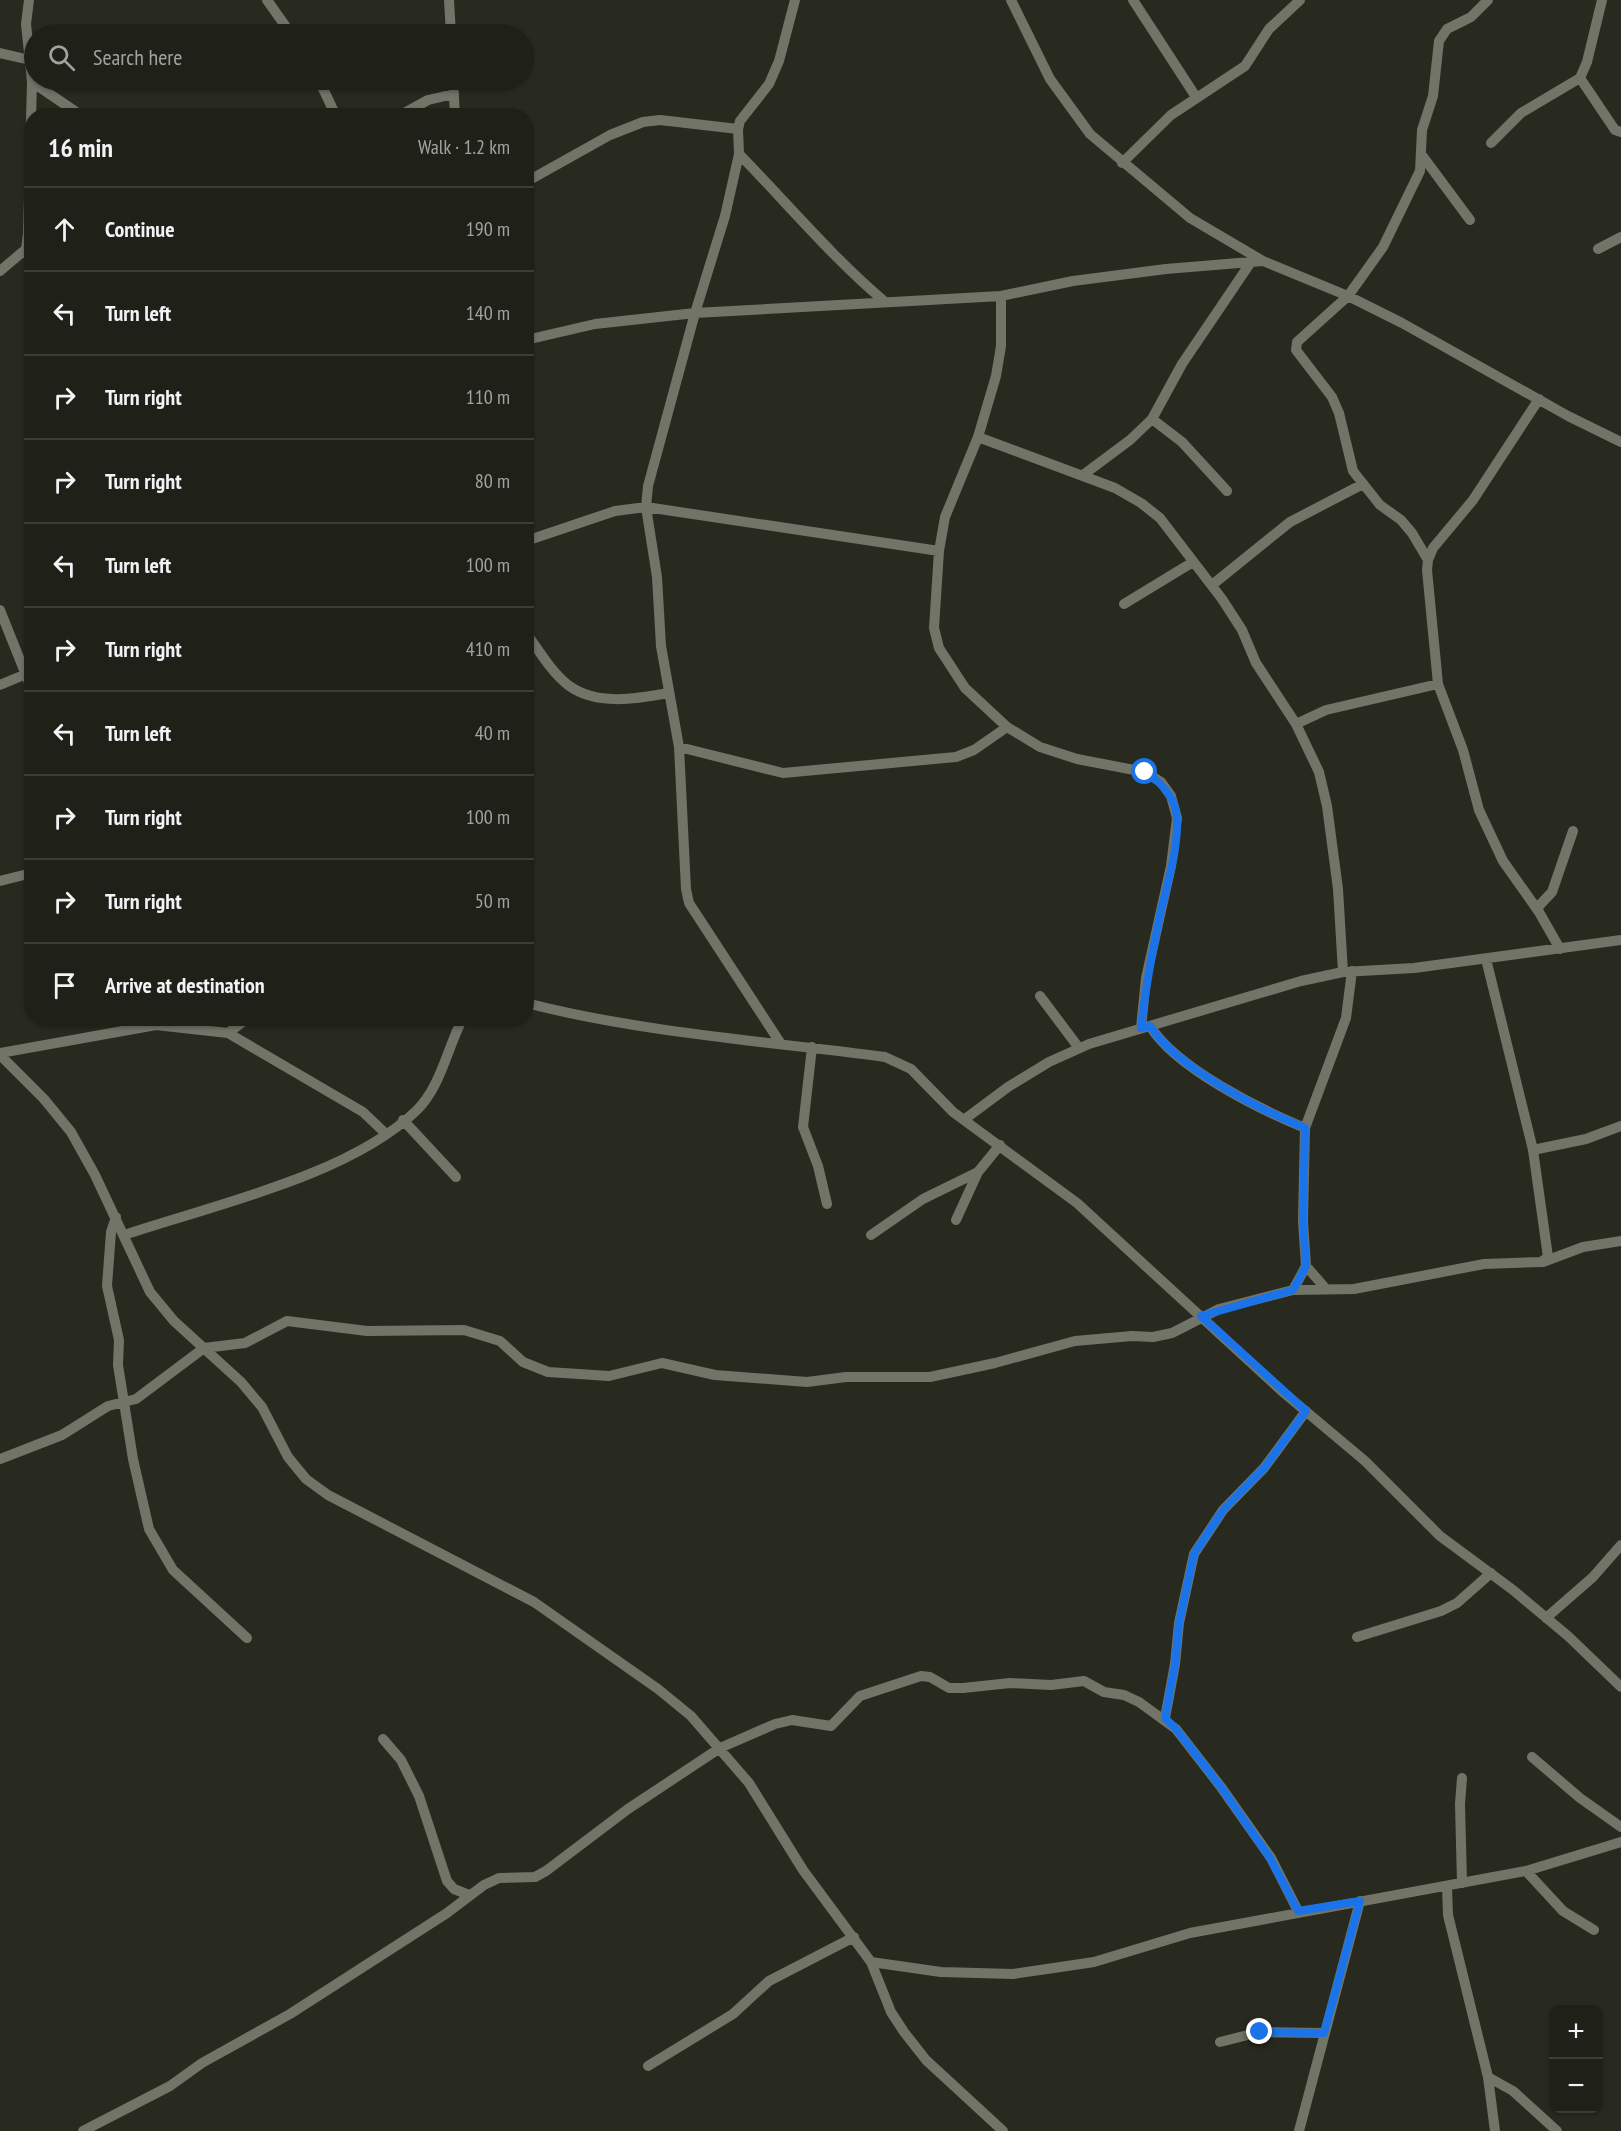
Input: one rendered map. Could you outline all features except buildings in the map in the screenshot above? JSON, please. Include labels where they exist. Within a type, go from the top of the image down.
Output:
[{"type":"street","points":[[26,24],[29,0]]},
{"type":"street","points":[[267,0],[284,24]]},
{"type":"street","points":[[448,0],[450,24]]},
{"type":"street","points":[[781,1044],[689,903],[686,889],[679,747],[661,646],[657,577],[646,507],[652,466],[725,216],[739,154],[738,129],[741,120],[769,84],[779,61],[795,0]]},
{"type":"street","points":[[1011,0],[1050,79],[1068,107],[1090,134],[1190,218],[1263,261],[1348,296],[1402,322],[1621,442]]},
{"type":"street","points":[[1133,0],[1196,97]]},
{"type":"street","points":[[1122,163],[1171,115],[1245,66],[1269,29],[1300,0]]},
{"type":"street","points":[[1488,0],[1471,17],[1447,29],[1439,41],[1433,96],[1422,130],[1420,171],[1383,247],[1348,296],[1297,342],[1296,350],[1332,397],[1339,413],[1353,471],[1380,505],[1407,526],[1428,560],[1438,684],[1463,750],[1479,810],[1503,861],[1537,908],[1560,949]]},
{"type":"street","points":[[1491,143],[1521,113],[1580,78],[1587,62],[1602,0]]},
{"type":"street","points":[[0,53],[24,59]]},
{"type":"street","points":[[1580,78],[1615,130],[1621,132]]},
{"type":"street","points":[[31,108],[32,90]]},
{"type":"street","points":[[44,90],[70,108]]},
{"type":"street","points":[[324,90],[332,108]]},
{"type":"street","points":[[454,90],[455,108]]},
{"type":"street","points":[[414,108],[428,100],[454,94]]},
{"type":"street","points":[[534,178],[610,135],[643,122],[660,120],[738,129]]},
{"type":"street","points":[[739,154],[823,241],[843,266],[884,301]]},
{"type":"street","points":[[1421,154],[1470,220]]},
{"type":"street","points":[[1598,249],[1621,237]]},
{"type":"street","points":[[0,271],[24,251]]},
{"type":"street","points":[[534,338],[595,324],[695,313],[1001,296],[1084,279],[1263,261]]},
{"type":"street","points":[[1083,475],[1130,440],[1152,419],[1182,364],[1251,262]]},
{"type":"street","points":[[1001,296],[1000,346],[996,376],[978,437],[945,517],[939,551],[934,628],[939,648],[965,688],[1007,727],[1040,747],[1068,756],[1145,772],[1161,782],[1170,796],[1177,818],[1171,866],[1146,978],[1145,1027],[1182,1062],[1275,1116],[1305,1128]]},
{"type":"street","points":[[1428,560],[1433,548],[1473,500],[1539,399]]},
{"type":"street","points":[[1152,419],[1182,442],[1227,491]]},
{"type":"street","points":[[978,437],[1115,488],[1160,518],[1212,585],[1242,630],[1256,663],[1296,724],[1319,772],[1327,806],[1348,972],[1346,1018],[1305,1128],[1303,1221],[1306,1266],[1293,1290]]},
{"type":"street","points":[[1212,585],[1290,522],[1364,484]]},
{"type":"street","points":[[534,538],[615,511],[646,507],[939,551]]},
{"type":"street","points":[[1124,604],[1192,562]]},
{"type":"street","points":[[0,610],[24,661]]},
{"type":"street","points":[[534,643],[568,685],[586,694],[607,699],[634,699],[668,693]]},
{"type":"street","points":[[0,685],[24,674]]},
{"type":"street","points":[[1296,724],[1326,710],[1363,699],[1438,684]]},
{"type":"street","points":[[679,747],[766,771],[808,773],[956,757],[974,750],[1007,727]]},
{"type":"street","points":[[1537,908],[1552,892],[1573,831]]},
{"type":"street","points":[[0,881],[24,875]]},
{"type":"street","points":[[965,1119],[1008,1087],[1049,1062],[1079,1048],[1145,1027],[1348,972],[1414,968],[1621,940]]},
{"type":"street","points":[[1486,959],[1533,1150],[1549,1249],[1548,1257],[1541,1262]]},
{"type":"street","points":[[1040,996],[1079,1048]]},
{"type":"street","points":[[534,1005],[598,1019],[885,1057],[900,1062],[953,1112],[1077,1203],[1306,1411],[1365,1461],[1440,1536],[1491,1573],[1546,1618],[1621,1687]]},
{"type":"street","points":[[0,1054],[136,1026]]},
{"type":"street","points":[[179,1026],[228,1034],[363,1112],[385,1134]]},
{"type":"street","points":[[228,1034],[238,1026]]},
{"type":"street","points":[[124,1235],[264,1190],[323,1168],[385,1134],[416,1110],[434,1086],[460,1026]]},
{"type":"street","points":[[812,1047],[803,1127],[818,1166],[827,1204]]},
{"type":"street","points":[[0,1054],[44,1099],[71,1132],[116,1217],[150,1292],[174,1321],[241,1382],[262,1407],[288,1457],[306,1479],[328,1495],[534,1602],[658,1689],[691,1716],[749,1783],[803,1870],[871,1962],[891,2012],[904,2032],[926,2060],[1003,2131]]},
{"type":"street","points":[[403,1120],[456,1177]]},
{"type":"street","points":[[1533,1150],[1586,1139],[1621,1126]]},
{"type":"street","points":[[956,1220],[978,1172],[1000,1145]]},
{"type":"street","points":[[871,1235],[923,1199],[978,1172]]},
{"type":"street","points":[[116,1217],[111,1232],[107,1286],[118,1340],[118,1365],[124,1403],[149,1528],[159,1550],[173,1570],[247,1638]]},
{"type":"street","points":[[0,1459],[62,1435],[92,1414],[136,1399],[204,1348],[245,1343],[287,1321],[367,1330],[464,1330],[500,1341],[523,1362],[548,1372],[609,1376],[662,1364],[715,1375],[807,1382],[846,1377],[930,1377],[995,1363],[1076,1341],[1132,1336],[1153,1337],[1172,1333],[1201,1316],[1293,1290],[1354,1289],[1484,1264],[1541,1262],[1583,1247],[1621,1241]]},
{"type":"street","points":[[1306,1266],[1326,1288]]},
{"type":"street","points":[[1165,1718],[1175,1664],[1179,1623],[1194,1554],[1223,1510],[1264,1468],[1306,1411]]},
{"type":"street","points":[[1546,1618],[1593,1577],[1621,1545]]},
{"type":"street","points":[[1357,1637],[1441,1611],[1457,1603],[1491,1573]]},
{"type":"street","points":[[83,2131],[170,2086],[202,2063],[290,2014],[447,1913],[470,1895],[500,1878],[535,1876],[546,1871],[628,1809],[720,1748],[775,1724],[792,1720],[831,1726],[860,1696],[921,1676],[930,1677],[949,1688],[1010,1683],[1051,1685],[1084,1681],[1104,1692],[1124,1695],[1165,1718],[1221,1787],[1270,1858],[1298,1911]]},
{"type":"street","points":[[383,1739],[401,1760],[419,1796],[447,1881],[454,1888],[470,1895]]},
{"type":"street","points":[[1532,1757],[1580,1798],[1621,1827]]},
{"type":"street","points":[[1462,1778],[1460,1804],[1462,1883]]},
{"type":"street","points":[[871,1962],[941,1972],[1013,1974],[1094,1962],[1190,1934],[1298,1911],[1447,1887],[1526,1871],[1621,1842]]},
{"type":"street","points":[[1526,1871],[1563,1911],[1594,1930]]},
{"type":"street","points":[[1447,1887],[1449,1915],[1488,2077],[1495,2131]]},
{"type":"street","points":[[1299,2131],[1360,1901]]},
{"type":"street","points":[[648,2066],[733,2014],[769,1981],[854,1937]]},
{"type":"street","points":[[1220,2042],[1260,2032],[1324,2033]]},
{"type":"street","points":[[1488,2077],[1513,2091],[1557,2131]]},
{"type":"route","points":[[1145,772],[1161,782],[1170,796],[1177,818],[1171,866],[1146,978],[1141,1028],[1150,1026],[1158,1039],[1182,1062],[1275,1116],[1305,1128],[1303,1221],[1306,1266],[1302,1278],[1293,1290],[1219,1309],[1201,1316],[1306,1411],[1264,1468],[1223,1510],[1205,1534],[1194,1554],[1179,1623],[1175,1664],[1165,1718],[1221,1787],[1249,1831],[1270,1858],[1298,1911],[1360,1901],[1324,2033],[1260,2032]]}]
